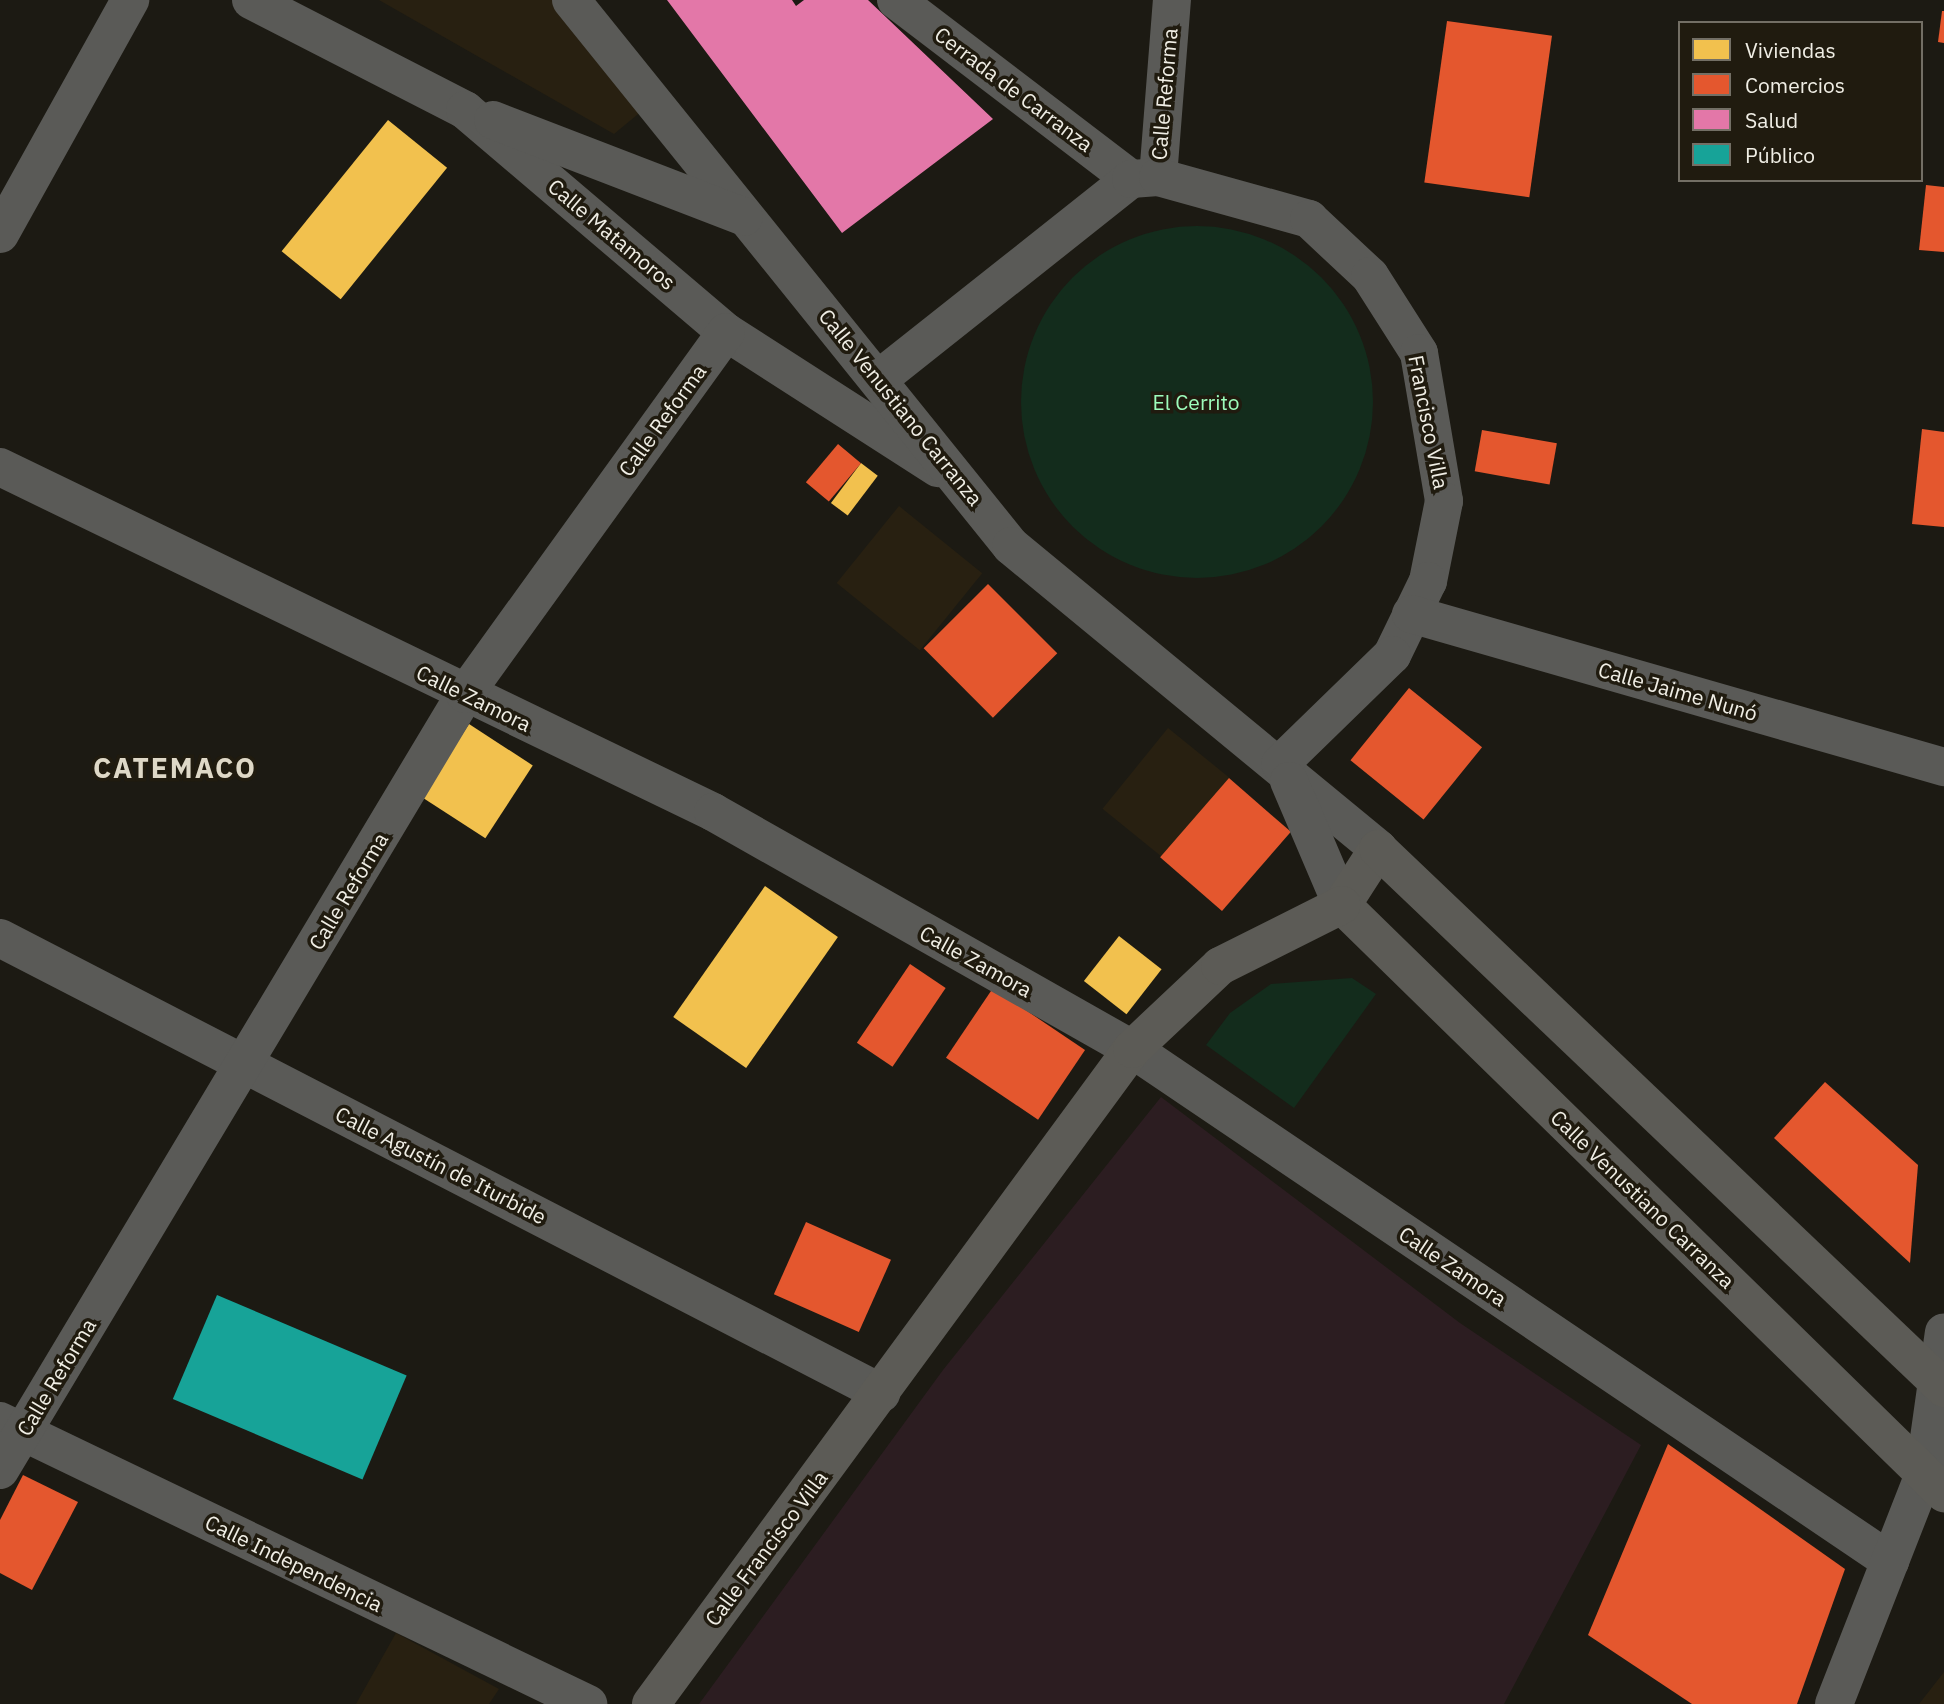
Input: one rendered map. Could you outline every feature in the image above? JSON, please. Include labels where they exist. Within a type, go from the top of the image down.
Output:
[{"type":"main road","points":[[1342,905],[1378,849],[1942,1386]]},
{"type":"main road","name":"Calle Francisco Villa","points":[[651,1704],[1132,1049],[1220,966],[1342,905]]},
{"type":"main road","name":"Calle Venustiano Carranza","points":[[1342,905],[1934,1484]]},
{"type":"street","points":[[0,234],[130,0]]},
{"type":"street","name":"Calle Matamoros","points":[[251,0],[465,110],[726,332],[964,484]]},
{"type":"street","name":"Calle Venustiano Carranza","points":[[571,0],[745,218],[880,378],[1011,546],[1280,764],[1378,849]]},
{"type":"street","name":"Cerrada de Carranza","points":[[896,0],[1145,178]]},
{"type":"street","name":"Calle Reforma","points":[[880,378],[1145,178],[1172,0]]},
{"type":"street","points":[[465,110],[745,218]]},
{"type":"street","name":"Francisco Villa","points":[[1145,178],[1310,219],[1370,276],[1419,353],[1444,501],[1427,581],[1392,655],[1280,764]]},
{"type":"street","name":"Calle Reforma","points":[[0,1470],[11,1427],[246,1063],[465,694],[726,332]]},
{"type":"street","name":"Calle Zamora","points":[[0,467],[713,812],[1132,1049],[1890,1561]]},
{"type":"street","name":"Calle Jaime Nunó","points":[[1411,614],[1944,768]]},
{"type":"street","points":[[1280,764],[1342,905]]},
{"type":"street","name":"Calle Agustín de Iturbide","points":[[0,938],[881,1393]]},
{"type":"street","points":[[1834,1704],[1890,1561],[1934,1484],[1944,1332]]},
{"type":"street","name":"Calle Independencia","points":[[11,1427],[588,1704]]},
{"type":"shaded area","points":[[379,0],[552,0],[643,110],[614,134]]},
{"type":"shaded area","points":[[899,506],[982,573],[920,650],[837,583]]},
{"type":"shaded area","points":[[1168,728],[1229,778],[1164,859],[1103,809]]},
{"type":"shaded area","points":[[1161,1097],[1460,1323],[1641,1445],[1504,1704],[699,1704],[943,1370]]},
{"type":"shaded area","points":[[396,1633],[499,1689],[489,1704],[356,1704]]},
{"type":"shaded area","points":[[1944,1672],[1944,1704],[1919,1704]]},
{"type":"green space","name":"El Cerrito","points":[[1197,226],[1231,230],[1264,240],[1295,256],[1321,278],[1343,304],[1359,335],[1369,368],[1373,402],[1369,436],[1359,469],[1343,500],[1321,526],[1295,548],[1264,564],[1231,574],[1197,578],[1163,574],[1130,564],[1099,548],[1073,526],[1051,500],[1035,469],[1025,436],[1021,402],[1025,368],[1035,335],[1051,304],[1073,278],[1099,256],[1130,240],[1163,230]]},
{"type":"green space","points":[[1352,978],[1376,994],[1294,1108],[1206,1045],[1230,1013],[1271,984]]},
{"type":"building: Viviendas","points":[[388,120],[447,168],[341,299],[282,251]]},
{"type":"building: Viviendas","points":[[861,463],[878,476],[848,516],[831,503]]},
{"type":"building: Viviendas","points":[[469,724],[533,765],[485,838],[422,797]]},
{"type":"building: Viviendas","points":[[765,886],[838,937],[746,1068],[673,1017]]},
{"type":"building: Viviendas","points":[[1119,936],[1162,969],[1126,1014],[1084,981]]},
{"type":"building: Comercios","points":[[1944,11],[1944,43],[1938,42]]},
{"type":"building: Comercios","points":[[1447,21],[1552,36],[1529,197],[1424,182]]},
{"type":"building: Comercios","points":[[1926,185],[1944,187],[1944,252],[1919,250]]},
{"type":"building: Comercios","points":[[1922,429],[1944,432],[1944,527],[1912,524]]},
{"type":"building: Comercios","points":[[1482,430],[1557,443],[1550,485],[1475,471]]},
{"type":"building: Comercios","points":[[838,444],[861,463],[829,502],[806,482]]},
{"type":"building: Comercios","points":[[988,584],[1057,653],[993,718],[924,648]]},
{"type":"building: Comercios","points":[[1409,688],[1482,747],[1424,819],[1350,760]]},
{"type":"building: Comercios","points":[[1229,778],[1291,832],[1222,911],[1160,857]]},
{"type":"building: Comercios","points":[[910,964],[946,988],[893,1067],[857,1043]]},
{"type":"building: Comercios","points":[[993,988],[1085,1050],[1038,1120],[946,1058]]},
{"type":"building: Comercios","points":[[1825,1082],[1918,1165],[1910,1263],[1774,1138]]},
{"type":"building: Comercios","points":[[806,1222],[891,1260],[859,1332],[774,1294]]},
{"type":"building: Comercios","points":[[1668,1444],[1845,1569],[1797,1704],[1692,1704],[1588,1635]]},
{"type":"building: Comercios","points":[[23,1475],[78,1502],[32,1590],[0,1573],[0,1520]]},
{"type":"building: Salud","points":[[667,0],[792,0],[796,6],[804,0],[868,0],[993,119],[842,233]]},
{"type":"building: Público","points":[[217,1295],[407,1375],[362,1480],[173,1399]]},
{"type":"district","name":"CATEMACO","points":[[175,768]]}]
